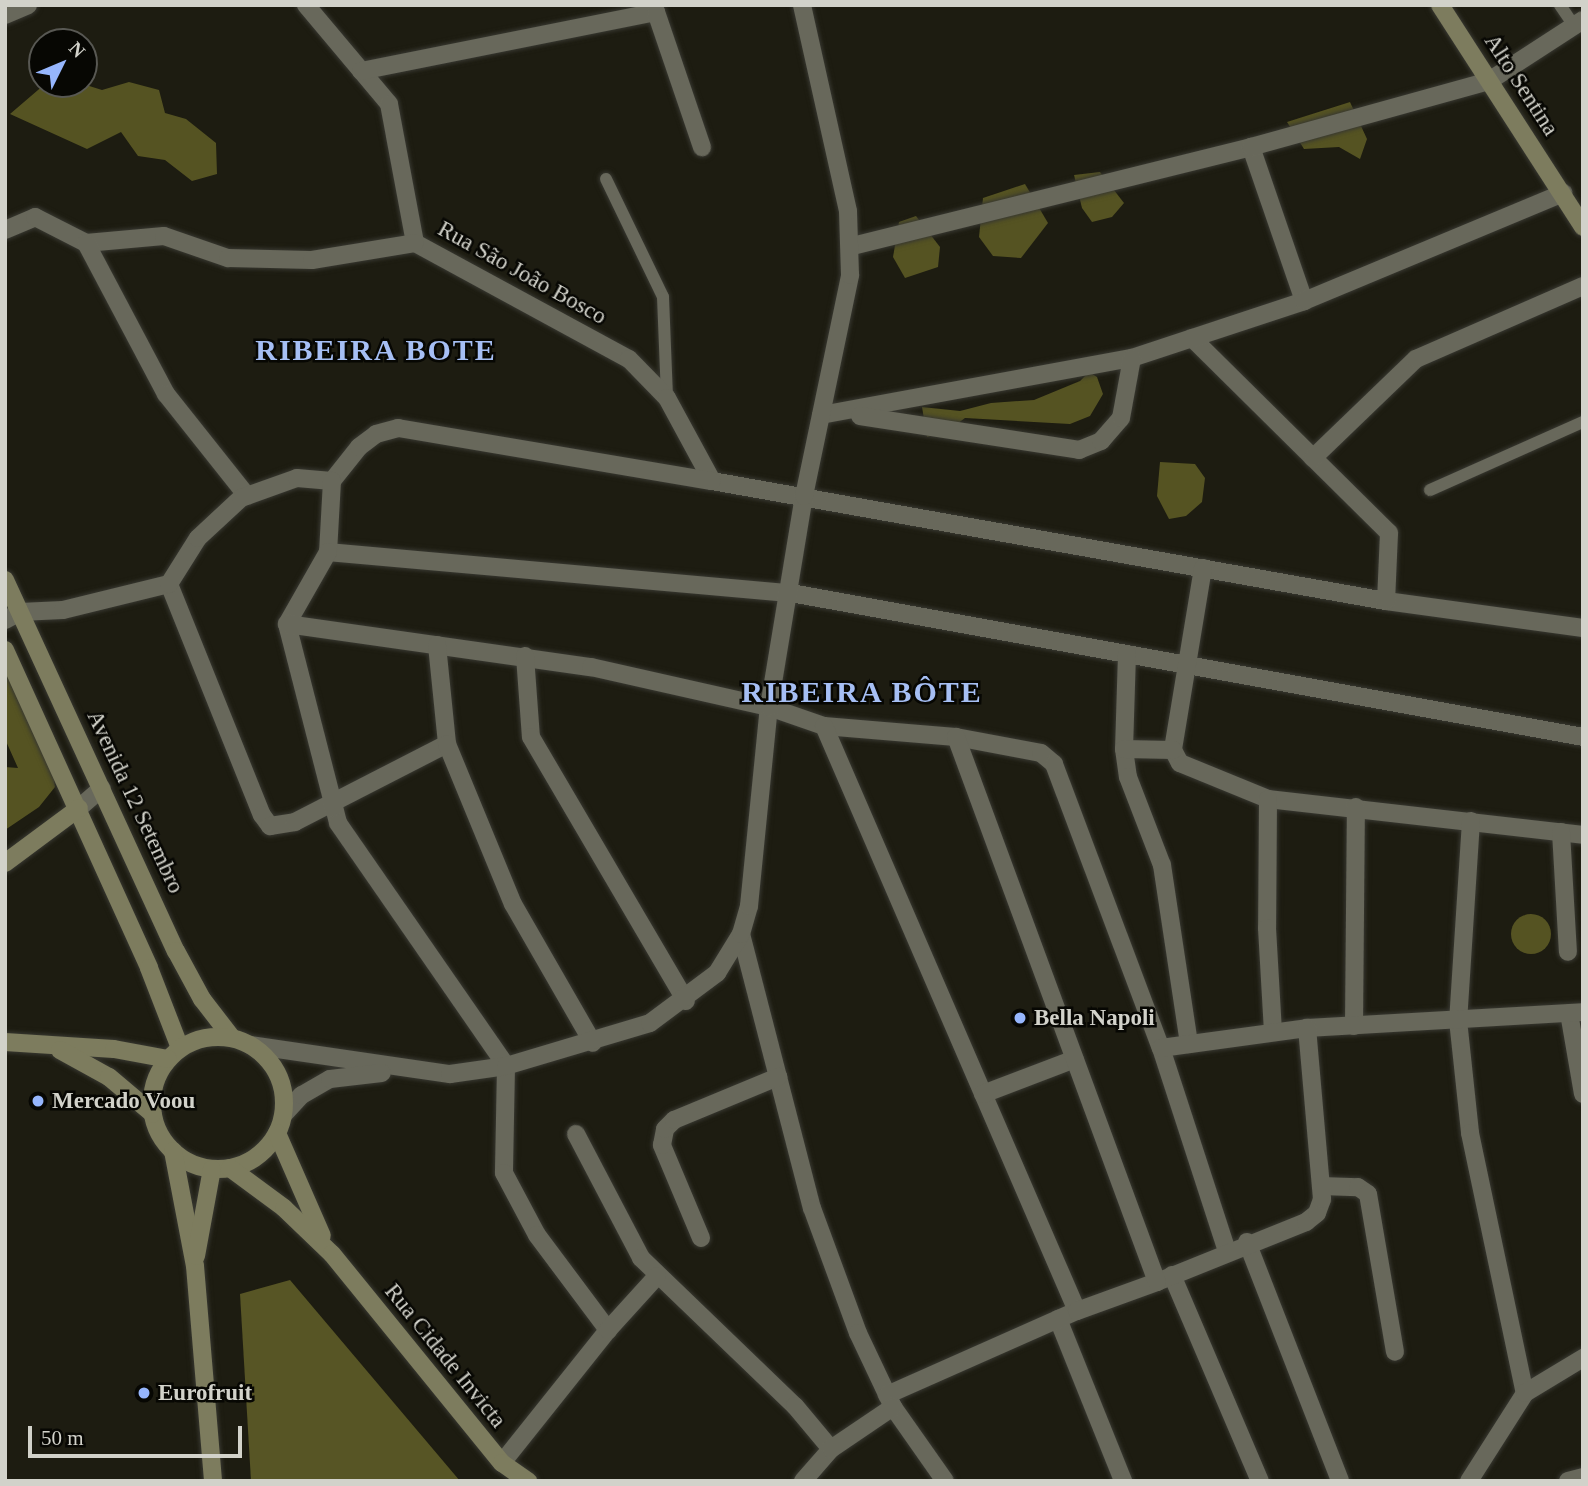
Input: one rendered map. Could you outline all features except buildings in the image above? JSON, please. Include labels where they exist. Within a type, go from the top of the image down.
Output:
[{"type":"main road","name":"Alto Sentina","points":[[1440,5],[1583,227]]},
{"type":"main road","name":"Avenida 12 Setembro","points":[[5,580],[13,616],[102,788],[186,969],[232,1038]]},
{"type":"main road","points":[[5,650],[79,808],[174,1054]]},
{"type":"main road","points":[[5,863],[79,808]]},
{"type":"main road","points":[[153,1114],[158,1075],[174,1054],[205,1038],[232,1038],[250,1045],[278,1074],[284,1114],[278,1133],[266,1150],[230,1168],[212,1169],[173,1151]]},
{"type":"main road","points":[[5,1042],[54,1048],[174,1054]]},
{"type":"main road","points":[[54,1048],[108,1077],[153,1114],[173,1151],[195,1266],[213,1481]]},
{"type":"main road","name":"Rua Cidade Invicta","points":[[278,1133],[301,1195],[332,1254]]},
{"type":"main road","name":"Rua Cidade Invicta","points":[[230,1168],[284,1208],[332,1254],[502,1463],[528,1481]]},
{"type":"main road","points":[[195,1266],[212,1169]]},
{"type":"street","points":[[5,15],[28,5]]},
{"type":"street","name":"Rua São João Bosco","points":[[306,5],[389,104],[415,243],[629,359],[667,398],[712,481]]},
{"type":"street","points":[[250,1045],[402,1070],[450,1074],[506,1066],[593,1043],[650,1023],[686,1001],[717,973],[741,934],[749,906],[769,707],[791,593],[804,496],[852,246],[802,5]]},
{"type":"street","points":[[361,71],[656,12],[702,147]]},
{"type":"street","points":[[852,246],[1251,146],[1489,80],[1580,29]]},
{"type":"street","points":[[1251,146],[1304,301]]},
{"type":"street","points":[[821,415],[846,414],[1132,358],[1304,301],[1563,193]]},
{"type":"street","points":[[5,230],[35,217],[86,243],[164,236],[228,258],[312,260],[415,243]]},
{"type":"street","points":[[86,243],[166,394],[247,496]]},
{"type":"street","points":[[1313,458],[1416,359],[1583,286]]},
{"type":"street","points":[[1192,338],[1389,533],[1386,601]]},
{"type":"street","points":[[846,414],[1079,450],[1101,441],[1121,418],[1132,358]]},
{"type":"street","points":[[608,1330],[537,1235],[504,1173],[506,1066],[338,823],[332,800],[287,624],[328,552],[332,481],[359,447],[376,434],[398,428],[804,496],[1386,601],[1583,628]]},
{"type":"street","points":[[13,616],[62,610],[169,584],[198,538],[247,496],[297,478],[332,481]]},
{"type":"street","points":[[328,552],[791,593],[1583,737]]},
{"type":"street","points":[[1203,568],[1173,750],[1180,763],[1204,776],[1268,799],[1583,835]]},
{"type":"street","points":[[169,584],[262,815],[270,825],[281,827],[447,744]]},
{"type":"street","points":[[287,624],[525,656],[769,707],[824,726],[956,737],[1041,753],[1054,764],[1161,1048],[1227,1251]]},
{"type":"street","points":[[437,645],[447,744],[513,904],[593,1043]]},
{"type":"street","points":[[1126,654],[1124,749],[1128,777],[1162,865],[1189,1044]]},
{"type":"street","points":[[525,656],[531,737],[686,1001]]},
{"type":"street","points":[[824,726],[1077,1311]]},
{"type":"street","points":[[956,737],[1074,1059],[1165,1278],[1260,1481]]},
{"type":"street","points":[[1124,749],[1173,750]]},
{"type":"street","points":[[79,808],[102,788]]},
{"type":"street","points":[[1268,799],[1273,1032]]},
{"type":"street","points":[[1354,1026],[1356,807]]},
{"type":"street","points":[[1471,821],[1458,1020],[1469,1133],[1525,1393]]},
{"type":"street","points":[[1561,832],[1568,952]]},
{"type":"street","points":[[741,934],[812,1208],[858,1333],[890,1401],[945,1481]]},
{"type":"street","points":[[1161,1048],[1307,1028],[1576,1013],[1583,1094]]},
{"type":"street","points":[[803,1481],[831,1449],[890,1401],[1058,1319],[1165,1278],[1247,1242],[1306,1222],[1317,1213],[1321,1186],[1307,1028]]},
{"type":"street","points":[[983,1094],[1074,1059]]},
{"type":"street","points":[[284,1114],[302,1095],[330,1079],[402,1070]]},
{"type":"street","points":[[701,1238],[662,1145],[665,1129],[674,1120],[778,1077]]},
{"type":"street","points":[[576,1134],[641,1258],[795,1406],[831,1449]]},
{"type":"street","points":[[1321,1186],[1358,1187],[1368,1194],[1395,1352]]},
{"type":"street","points":[[1247,1242],[1340,1481]]},
{"type":"street","points":[[502,1463],[608,1330],[657,1276]]},
{"type":"street","points":[[1058,1319],[1123,1481]]},
{"type":"street","points":[[1469,1481],[1525,1393],[1583,1358]]},
{"type":"street","points":[[1568,1481],[1583,1477]]},
{"type":"lane","points":[[1560,5],[1580,29]]},
{"type":"lane","points":[[606,180],[663,297],[667,398]]},
{"type":"lane","points":[[1430,490],[1583,422]]},
{"type":"shaded area","points":[[129,82],[159,90],[165,113],[186,119],[216,143],[217,174],[192,181],[165,160],[138,156],[121,132],[87,149],[10,114],[29,98],[98,98],[98,89]]},
{"type":"shaded area","points":[[1350,102],[1367,139],[1360,159],[1339,147],[1304,149],[1287,122]]},
{"type":"shaded area","points":[[1100,172],[1124,203],[1112,217],[1092,222],[1082,208],[1074,175]]},
{"type":"shaded area","points":[[1025,184],[1048,223],[1021,258],[993,256],[979,237],[983,198]]},
{"type":"shaded area","points":[[916,216],[940,247],[938,267],[905,278],[893,257],[899,222]]},
{"type":"shaded area","points":[[1089,372],[1097,377],[1103,394],[1090,416],[1070,424],[965,418],[946,432],[927,437],[922,407],[960,411],[991,403],[1034,400],[1080,381]]},
{"type":"shaded area","points":[[1160,462],[1195,464],[1205,478],[1202,502],[1186,516],[1169,519],[1157,496]]},
{"type":"shaded area","points":[[5,663],[52,763],[55,787],[39,807],[5,830],[5,767],[18,768],[5,739]]},
{"type":"shaded area","points":[[1531,914],[1545,920],[1551,934],[1545,948],[1531,954],[1517,948],[1511,934],[1517,920]]},
{"type":"shaded area","points":[[290,1280],[460,1481],[251,1481],[240,1294]]},
{"type":"place","name":"Bella Napoli","points":[[1020,1018]]},
{"type":"place","name":"Mercado Voou","points":[[38,1101]]},
{"type":"place","name":"Eurofruit","points":[[144,1393]]},
{"type":"district","name":"RIBEIRA BOTE","points":[[376,350]]},
{"type":"district","name":"RIBEIRA BÔTE","points":[[862,692]]}]
